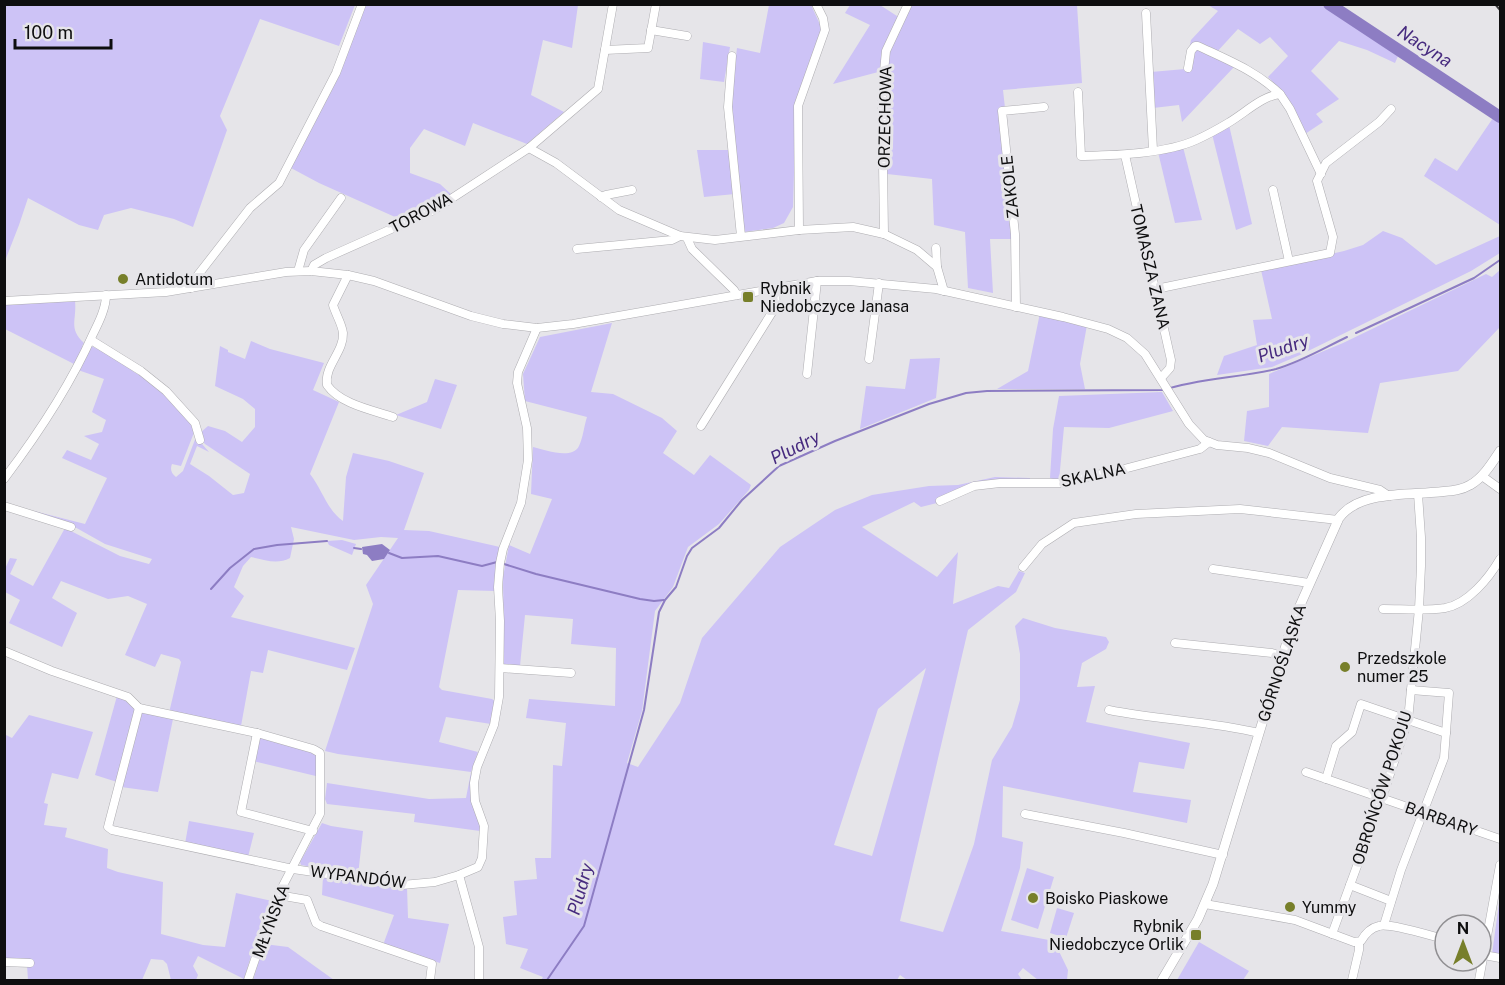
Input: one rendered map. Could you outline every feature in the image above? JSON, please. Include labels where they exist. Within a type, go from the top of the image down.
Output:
[{"type":"street","points":[[191,288],[194,280],[250,208],[279,183],[336,73],[362,4]]},
{"type":"street","points":[[613,4],[597,88],[529,148],[556,163],[619,210],[683,237],[707,240],[799,230],[853,227],[884,234],[917,250],[937,267]]},
{"type":"street","points":[[605,50],[648,48],[656,4]]},
{"type":"street","points":[[799,230],[798,106],[825,30],[824,18],[816,4]]},
{"type":"street","name":"ORZECHOWA","points":[[884,234],[882,92],[886,51],[908,4]]},
{"type":"street","points":[[1146,13],[1153,150]]},
{"type":"street","points":[[651,30],[687,36]]},
{"type":"street","points":[[1188,68],[1191,51],[1198,46],[1248,69],[1268,82],[1290,109],[1320,174]]},
{"type":"street","points":[[732,56],[728,107],[741,236]]},
{"type":"street","points":[[1078,93],[1082,156],[1125,154],[1194,141],[1272,95],[1280,94]]},
{"type":"street","name":"ZAKOLE","points":[[1016,307],[1015,234],[1002,111],[1044,107]]},
{"type":"street","points":[[1156,289],[1330,252],[1333,237],[1317,181],[1320,174],[1326,163],[1391,110]]},
{"type":"street","name":"TOROWA","points":[[311,271],[314,265],[326,258],[434,210],[529,148]]},
{"type":"street","name":"TOMASZA ZANA","points":[[1125,154],[1171,360],[1170,368],[1163,380]]},
{"type":"street","points":[[601,197],[633,190]]},
{"type":"street","points":[[1273,190],[1289,261]]},
{"type":"street","points":[[298,271],[304,250],[341,198]]},
{"type":"street","points":[[577,249],[683,237]]},
{"type":"street","points":[[683,237],[737,295]]},
{"type":"street","points":[[936,248],[937,267],[945,291]]},
{"type":"street","points":[[4,301],[158,292],[311,271],[348,275],[379,283],[483,319],[520,327],[537,328],[573,324],[817,281],[841,280],[945,291],[1091,323],[1116,332],[1145,354],[1201,438],[1209,442],[1269,453],[1330,478],[1380,490],[1389,496]]},
{"type":"street","points":[[348,275],[333,305],[341,327],[342,338],[326,378],[327,385],[333,392],[350,402],[393,417]]},
{"type":"street","points":[[807,374],[817,281]]},
{"type":"street","points":[[869,359],[879,284]]},
{"type":"street","points":[[701,426],[776,306],[775,288]]},
{"type":"street","points":[[4,479],[55,405],[91,340],[106,302],[106,295]]},
{"type":"street","points":[[479,981],[479,946],[459,875],[476,869],[481,861],[484,825],[475,801],[474,783],[477,766],[496,717],[500,668],[498,587],[500,563],[521,503],[528,460],[528,428],[517,383],[518,372],[537,328]]},
{"type":"street","points":[[91,340],[141,371],[166,391],[195,423],[200,440]]},
{"type":"street","name":"SKALNA","points":[[940,501],[963,489],[985,484],[1060,483],[1120,470],[1200,449],[1209,442]]},
{"type":"street","name":"GÓRNOŚLĄSKA","points":[[1162,981],[1204,904],[1223,855],[1294,619],[1344,511],[1367,499],[1459,489],[1472,484],[1482,476],[1500,451]]},
{"type":"street","points":[[1482,476],[1500,489]]},
{"type":"street","name":"OBROŃCÓW POKOJU","points":[[1332,934],[1408,720],[1419,609],[1421,537],[1418,494]]},
{"type":"street","points":[[4,507],[71,527]]},
{"type":"street","points":[[1023,567],[1042,544],[1074,523],[1136,514],[1240,508],[1317,518],[1336,524]]},
{"type":"street","points":[[1383,609],[1447,608],[1473,593],[1490,576],[1500,559]]},
{"type":"street","points":[[1213,569],[1309,583]]},
{"type":"street","points":[[1175,643],[1282,656]]},
{"type":"street","points":[[4,651],[52,671],[128,697],[140,708]]},
{"type":"street","points":[[500,668],[571,673]]},
{"type":"street","points":[[1384,925],[1422,813],[1444,758],[1449,693],[1411,690]]},
{"type":"street","points":[[1326,779],[1336,746],[1352,732],[1361,704],[1446,733]]},
{"type":"street","name":"MŁYŃSKA","points":[[140,708],[257,733],[320,753],[320,814],[278,895],[248,981]]},
{"type":"street","name":"WYPANDÓW","points":[[140,708],[109,823],[110,829],[293,869],[402,885],[435,882],[459,875]]},
{"type":"street","points":[[1109,710],[1259,733]]},
{"type":"street","points":[[257,733],[241,812],[313,831]]},
{"type":"street","name":"BARBARY","points":[[1306,772],[1500,839]]},
{"type":"street","points":[[1025,814],[1223,855]]},
{"type":"street","points":[[1490,913],[1500,866]]},
{"type":"street","points":[[1350,885],[1391,901]]},
{"type":"street","points":[[278,895],[307,900],[316,923],[321,926],[432,964],[430,981]]},
{"type":"street","points":[[1204,904],[1282,916],[1352,942],[1359,942],[1373,928],[1384,925],[1433,936]]},
{"type":"street","points":[[1352,981],[1359,942]]},
{"type":"street","points":[[4,962],[30,963]]},
{"type":"shaded area","points":[[5,4],[355,5],[339,46],[260,19],[220,116],[227,130],[193,227],[174,219],[131,208],[104,215],[98,230],[79,225],[28,198],[5,261]]},
{"type":"shaded area","points":[[364,5],[578,5],[572,48],[543,40],[531,95],[564,112],[527,144],[473,123],[465,146],[424,129],[410,148],[410,173],[440,184],[452,195],[404,221],[319,183],[291,168],[337,80]]},
{"type":"shaded area","points":[[769,5],[813,5],[823,31],[796,104],[793,207],[784,223],[773,228],[744,232],[730,105],[737,48],[760,53]]},
{"type":"shaded area","points":[[850,5],[880,5],[900,18],[883,48],[882,71],[833,84],[870,25],[845,13]]},
{"type":"shaded area","points":[[910,5],[1077,5],[1082,83],[1003,90],[1005,108],[999,108],[1012,239],[990,239],[993,293],[968,288],[965,232],[934,225],[932,179],[887,174],[889,50]]},
{"type":"shaded area","points":[[1208,5],[1321,5],[1398,56],[1395,63],[1367,50],[1339,41],[1311,71],[1339,99],[1316,114],[1323,122],[1305,134],[1280,89],[1268,77],[1288,56],[1270,37],[1260,44],[1238,29],[1215,54],[1234,67],[1182,122],[1179,105],[1153,108],[1151,72],[1185,69],[1191,40],[1218,11]]},
{"type":"shaded area","points":[[703,42],[730,47],[724,82],[700,79]]},
{"type":"shaded area","points":[[1493,118],[1500,123],[1500,225],[1424,176],[1435,158],[1457,171]]},
{"type":"shaded area","points":[[1229,125],[1252,224],[1236,230],[1212,134]]},
{"type":"shaded area","points":[[1183,147],[1202,220],[1175,223],[1158,152]]},
{"type":"shaded area","points":[[697,150],[728,150],[735,194],[704,197]]},
{"type":"shaded area","points":[[1383,231],[1402,238],[1436,265],[1500,236],[1500,253],[1471,271],[1300,355],[1272,367],[1217,375],[1224,356],[1257,345],[1253,320],[1272,319],[1261,270],[1363,245]]},
{"type":"shaded area","points":[[1500,270],[1500,327],[1458,371],[1380,383],[1368,433],[1282,427],[1268,446],[1244,441],[1247,411],[1269,407],[1269,374],[1343,343],[1486,274],[1492,277]]},
{"type":"shaded area","points":[[75,301],[74,324],[85,349],[76,365],[5,329],[4,305]]},
{"type":"shaded area","points":[[1040,313],[1087,325],[1080,364],[1085,389],[997,389],[1028,371]]},
{"type":"shaded area","points":[[612,323],[591,392],[613,394],[662,418],[677,431],[663,453],[694,475],[710,455],[751,485],[719,524],[688,547],[673,587],[655,611],[642,711],[627,763],[638,767],[680,703],[702,638],[780,547],[835,510],[872,495],[929,486],[958,485],[995,477],[1030,478],[1030,481],[961,489],[937,499],[937,503],[921,507],[914,502],[862,527],[937,577],[958,552],[953,604],[998,586],[1009,588],[1019,571],[1025,573],[1016,592],[968,630],[900,921],[943,932],[974,844],[992,760],[1012,727],[1020,700],[1020,654],[1015,626],[1023,618],[1055,628],[1106,637],[1109,642],[1106,649],[1082,663],[1077,687],[1095,686],[1086,722],[1190,743],[1184,769],[1139,762],[1133,792],[1191,800],[1187,823],[1003,786],[1002,837],[1023,842],[1020,868],[1001,931],[1054,941],[1068,970],[1067,980],[1038,980],[1023,968],[1018,974],[1022,980],[907,980],[900,975],[897,980],[541,980],[543,977],[520,968],[528,949],[506,944],[503,917],[517,915],[514,881],[537,879],[535,858],[551,858],[553,765],[562,766],[566,723],[526,718],[529,699],[615,706],[616,648],[571,644],[573,619],[525,615],[520,666],[504,664],[503,577],[509,545],[530,554],[552,499],[531,494],[533,447],[558,453],[576,450],[587,417],[525,401],[523,374],[540,337]],"holes":[[[926,668],[872,856],[834,845],[878,709]]]},
{"type":"shaded area","points":[[251,341],[270,349],[324,363],[313,390],[339,402],[310,474],[329,505],[343,521],[346,477],[353,453],[389,461],[424,473],[404,530],[429,531],[500,547],[495,591],[458,590],[439,687],[442,690],[492,699],[496,702],[491,724],[446,717],[439,742],[478,752],[471,772],[325,751],[373,604],[366,585],[398,538],[354,540],[291,527],[294,539],[290,558],[276,562],[251,557],[243,566],[234,587],[244,596],[231,617],[355,648],[347,670],[268,650],[263,673],[251,671],[241,726],[169,713],[181,662],[179,659],[161,654],[155,667],[125,655],[147,604],[128,596],[108,599],[61,581],[52,598],[77,613],[62,647],[9,623],[20,600],[5,592],[4,571],[10,558],[17,559],[10,574],[33,586],[65,528],[120,556],[149,564],[152,559],[105,544],[73,526],[34,514],[34,511],[85,524],[107,478],[62,458],[67,450],[91,460],[99,444],[84,436],[102,432],[106,420],[92,412],[104,379],[78,370],[91,346],[117,358],[134,372],[152,382],[188,418],[195,430],[181,466],[172,464],[171,471],[174,475],[176,477],[183,471],[196,437],[209,452],[197,446],[190,464],[233,495],[244,493],[250,474],[205,444],[200,433],[208,426],[225,431],[242,442],[255,427],[255,409],[243,399],[215,386],[220,346],[245,359]]},
{"type":"shaded area","points":[[940,358],[936,398],[860,429],[866,386],[905,389],[910,359]]},
{"type":"shaded area","points":[[435,379],[457,385],[441,429],[396,415],[427,402]]},
{"type":"shaded area","points":[[1162,392],[1173,411],[1109,428],[1064,427],[1059,481],[1050,478],[1053,429],[1059,396]]},
{"type":"shaded area","points":[[342,540],[356,544],[352,555],[329,545],[327,541]]},
{"type":"shaded area","points":[[382,544],[390,550],[384,559],[372,561],[363,554],[362,547]]},
{"type":"shaded area","points":[[117,696],[127,700],[137,711],[117,782],[95,775]]},
{"type":"shaded area","points":[[141,711],[173,719],[158,792],[121,787]]},
{"type":"shaded area","points":[[29,715],[93,732],[78,779],[52,773],[44,803],[48,804],[44,825],[67,828],[65,837],[108,849],[107,868],[163,882],[161,934],[203,945],[225,947],[236,893],[272,901],[264,914],[244,979],[198,956],[193,966],[198,975],[196,980],[171,980],[167,964],[163,960],[151,959],[142,980],[28,980],[27,965],[5,960],[4,734],[12,738]]},
{"type":"shaded area","points":[[258,736],[305,748],[318,755],[320,777],[253,761]]},
{"type":"shaded area","points":[[471,772],[482,824],[480,831],[414,822],[415,814],[327,804],[325,799],[327,783],[429,799],[466,798]]},
{"type":"shaded area","points":[[189,821],[254,833],[248,857],[185,844]]},
{"type":"shaded area","points":[[322,823],[363,831],[358,875],[301,865],[300,862]]},
{"type":"shaded area","name":"Boisko Piaskowe","points":[[1027,868],[1054,877],[1038,929],[1011,920]]},
{"type":"shaded area","points":[[323,876],[407,887],[408,918],[449,924],[440,963],[383,945],[394,915],[322,895]]},
{"type":"shaded area","points":[[1500,896],[1500,956],[1493,954]]},
{"type":"shaded area","points":[[1057,908],[1074,913],[1066,938],[1050,933]]},
{"type":"shaded area","points":[[1199,942],[1249,971],[1243,980],[1177,980]]},
{"type":"shaded area","points":[[264,944],[288,947],[334,980],[253,980]]},
{"type":"waterway","name":"Nacyna","points":[[1329,4],[1500,117]]},
{"type":"waterway","name":"Nacyna","points":[[1448,77],[1448,82]]},
{"type":"waterway","name":"Pludry","points":[[1356,333],[1474,278],[1500,260]]},
{"type":"waterway","name":"Pludry","points":[[547,980],[584,926],[644,710],[659,612],[676,587],[692,548],[719,528],[742,500],[779,466],[929,404],[966,393],[1163,390],[1190,383],[1276,369],[1303,359],[1347,337]]},
{"type":"waterway","points":[[211,589],[230,568],[254,549],[327,541]]},
{"type":"waterway","points":[[354,548],[361,549]]},
{"type":"waterway","points":[[389,553],[402,558],[438,556],[482,566],[497,562]]},
{"type":"waterway","points":[[504,564],[640,599],[664,600]]},
{"type":"railway","points":[[1495,4],[1500,10]]},
{"type":"place","name":"Antidotum","points":[[123,279]]},
{"type":"place","name":"Rybnik Niedobczyce Janasa","points":[[748,297]]},
{"type":"place","name":"Przedszkole numer 25","points":[[1345,667]]},
{"type":"place","name":"Boisko Piaskowe","points":[[1033,898]]},
{"type":"place","name":"Yummy","points":[[1290,907]]},
{"type":"place","name":"Rybnik Niedobczyce Orlik","points":[[1196,935]]}]
